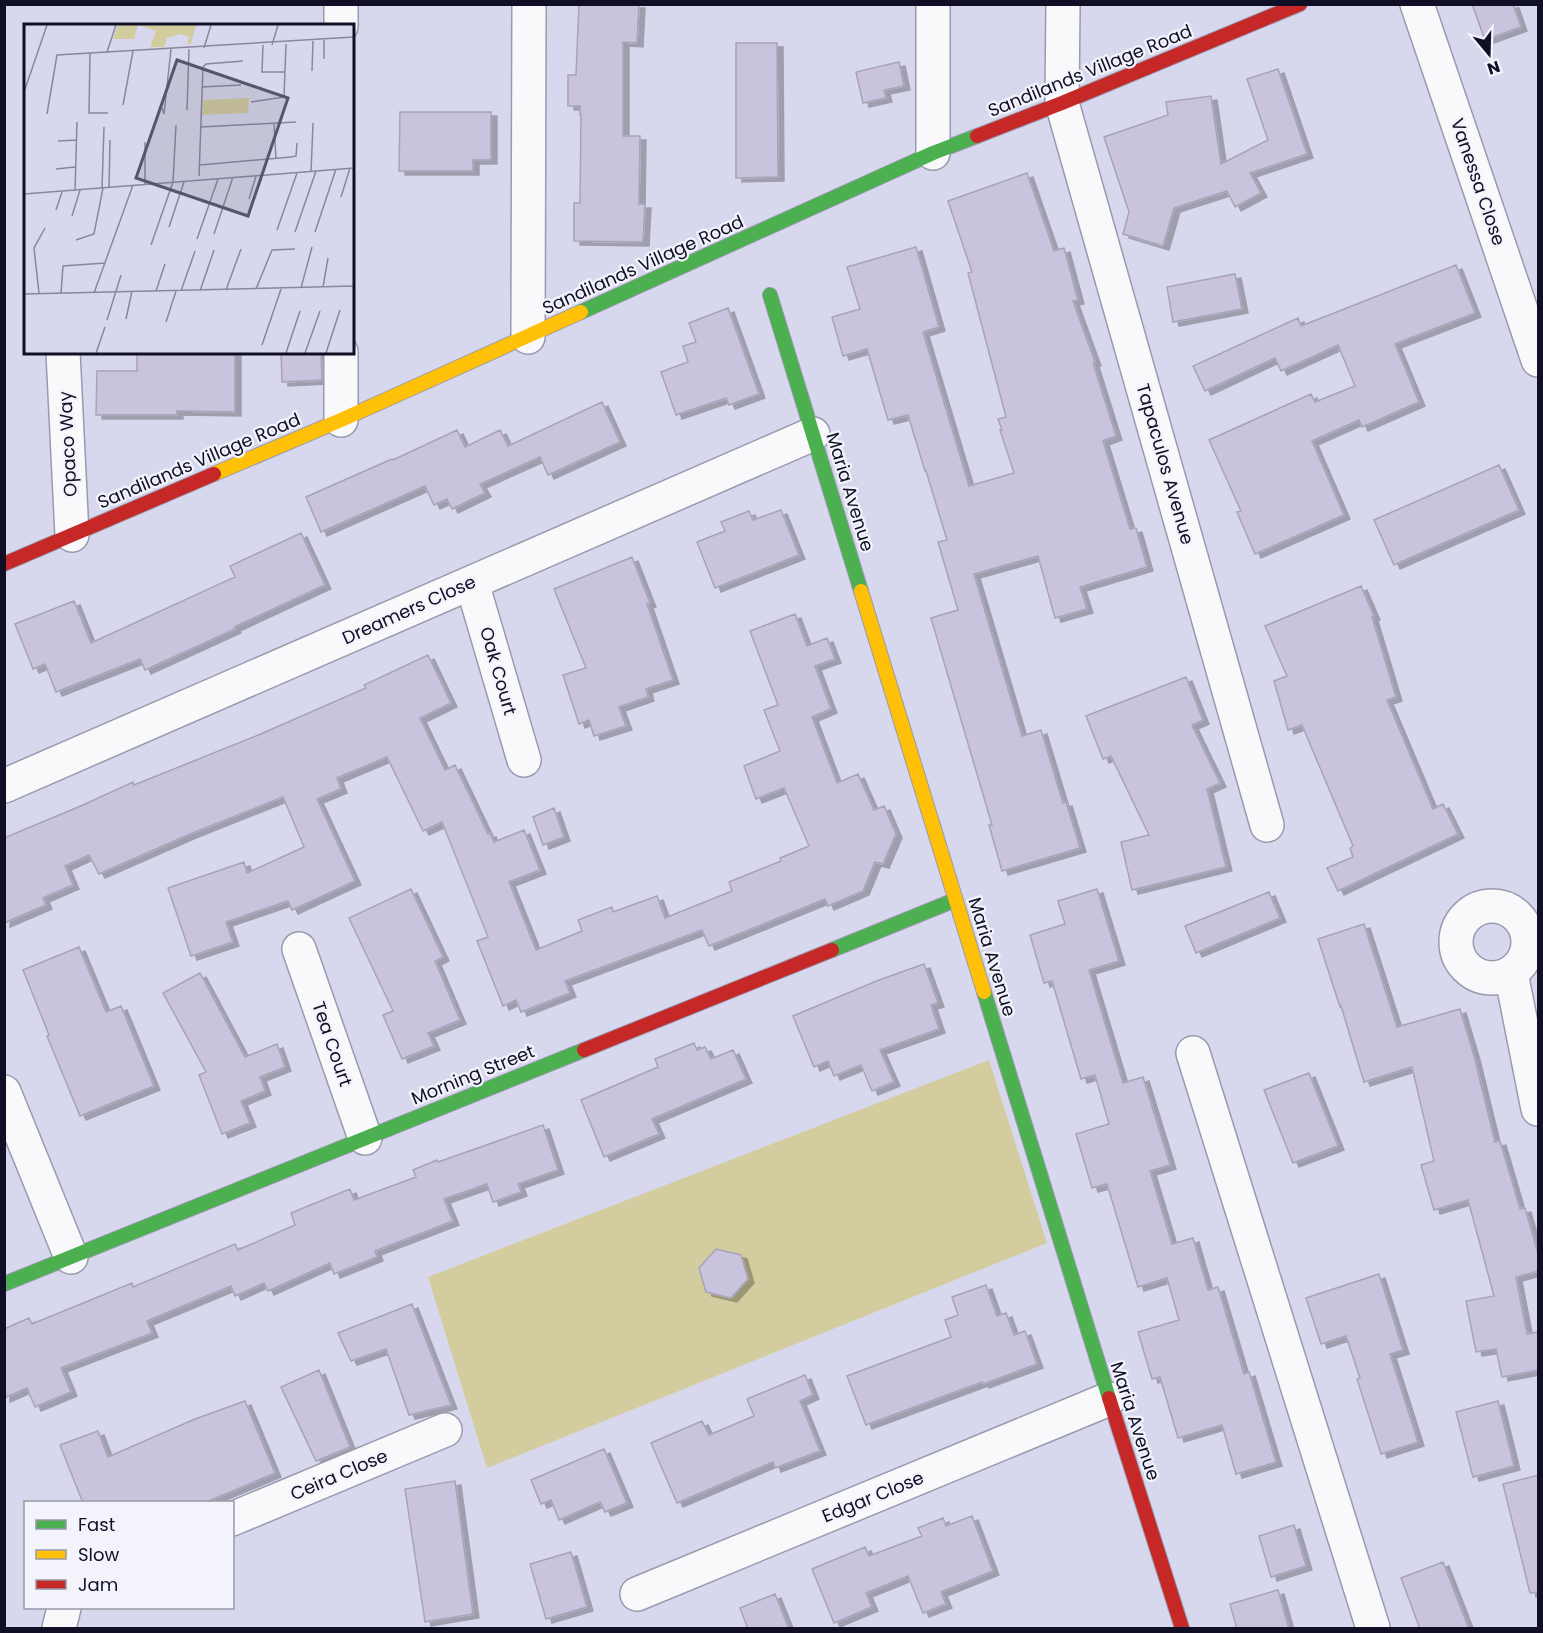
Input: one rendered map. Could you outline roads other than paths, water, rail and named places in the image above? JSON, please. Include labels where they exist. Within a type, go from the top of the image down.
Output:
[{"type":"street","points":[[341,4],[341,24]]},
{"type":"street","points":[[528,337],[529,4]]},
{"type":"street","points":[[933,4],[933,153]]},
{"type":"street","name":"Tapaculos Avenue","points":[[1063,4],[1062,103],[1267,825]]},
{"type":"street","name":"Sandilands Village Road","points":[[4,564],[341,420],[933,153],[1062,103],[1300,4]]},
{"type":"street","name":"Vanessa Close","points":[[1417,4],[1539,360]]},
{"type":"street","name":"Maria Avenue","points":[[770,295],[1109,1399],[1182,1629]]},
{"type":"street","name":"Opaco Way","points":[[63,354],[72,535]]},
{"type":"street","points":[[341,354],[341,420]]},
{"type":"street","name":"Dreamers Close","points":[[4,786],[813,434]]},
{"type":"street","name":"Oak Court","points":[[472,582],[524,760]]},
{"type":"street","name":"Morning Street","points":[[4,1284],[955,900]]},
{"type":"street","name":"Tea Court","points":[[299,949],[365,1138]]},
{"type":"street","points":[[1512,973],[1539,1109]]},
{"type":"street","points":[[1192,1053],[1373,1629]]},
{"type":"street","points":[[4,1092],[71,1257]]},
{"type":"street","name":"Edgar Close","points":[[637,1594],[1109,1399]]},
{"type":"street","name":"Ceira Close","points":[[234,1518],[445,1430]]},
{"type":"street","points":[[59,1629],[64,1609]]}]
